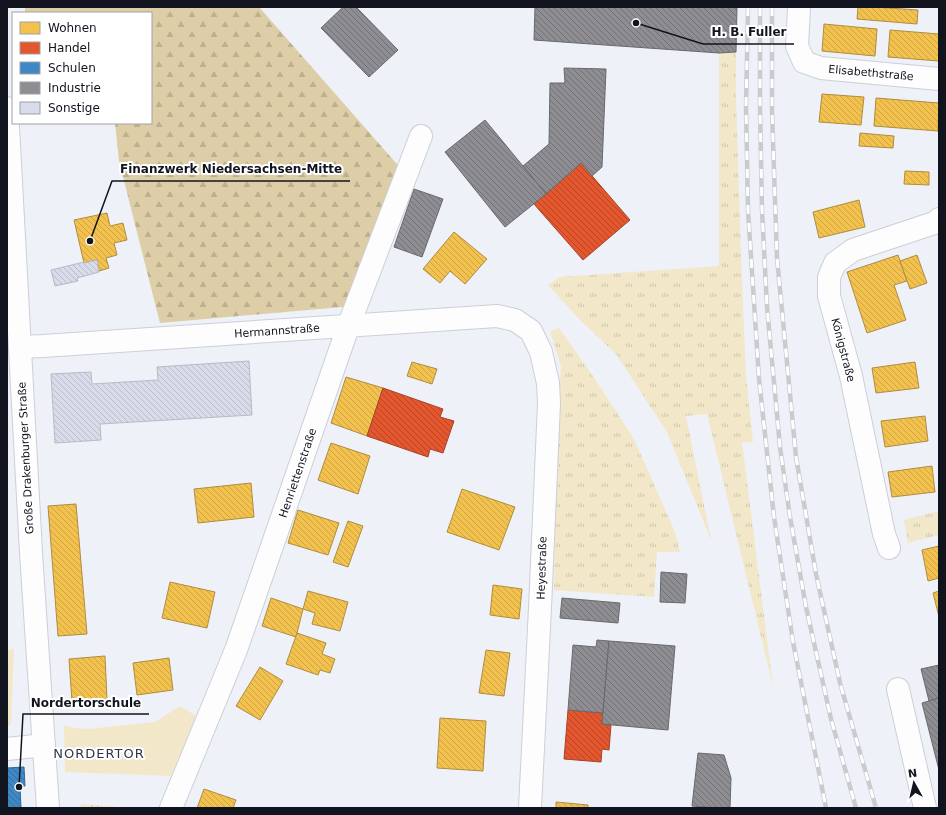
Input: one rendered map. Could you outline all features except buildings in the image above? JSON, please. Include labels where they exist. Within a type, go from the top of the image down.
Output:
[{"type":"street","name":"Elisabethstraße","points":[[799,7],[797,46],[804,62],[821,68],[939,79]]},
{"type":"street","name":"Große Drakenburger Straße","points":[[7,118],[31,553],[48,808]]},
{"type":"street","name":"Henriettenstraße","points":[[171,808],[236,650],[348,327],[421,136]]},
{"type":"street","name":"Königstraße","points":[[889,548],[884,534],[851,376],[829,296],[829,277],[836,263],[853,250],[937,222],[939,220]]},
{"type":"street","name":"Hermannstraße","points":[[20,347],[348,327],[497,316],[515,320],[531,330]]},
{"type":"street","name":"Heyestraße","points":[[530,808],[549,403],[548,383],[541,352],[531,330]]},
{"type":"street","points":[[898,689],[925,808]]},
{"type":"street","points":[[7,749],[44,745]]},
{"type":"green space","points":[[25,7],[259,7],[403,171],[354,306],[160,323],[119,161],[115,124],[152,124],[152,12],[25,12]]},
{"type":"green space","points":[[736,52],[736,100],[746,377],[753,442],[742,442],[773,686],[707,414],[686,416],[711,540],[667,432],[616,354],[581,321],[548,285],[560,277],[719,266],[719,53]]},
{"type":"green space","points":[[559,328],[593,376],[634,439],[675,532],[680,552],[657,552],[654,597],[554,590],[556,466],[561,366],[550,331]]},
{"type":"green space","points":[[939,511],[939,535],[908,543],[904,520]]},
{"type":"green space","points":[[14,649],[11,725],[7,725],[7,650]]},
{"type":"green space","points":[[180,706],[196,716],[171,776],[65,772],[64,725],[73,728],[88,729],[155,722]]},
{"type":"green space","points":[[81,804],[131,808],[81,808]]},
{"type":"railway","points":[[748,7],[746,107],[748,210],[759,379],[774,517],[793,642],[826,808]]},
{"type":"railway","points":[[760,7],[762,210],[767,307],[780,447],[790,517],[806,607],[831,719],[856,808]]},
{"type":"railway","points":[[772,7],[772,111],[777,258],[796,457],[816,574],[840,683],[876,808]]},
{"type":"place","name":"H. B. Fuller","points":[[636,23]]},
{"type":"place","name":"Finanzwerk Niedersachsen-Mitte","points":[[90,241]]},
{"type":"place","name":"Nordertorschule","points":[[19,787]]},
{"type":"district","name":"NORDERTOR","points":[[99,753]]}]
